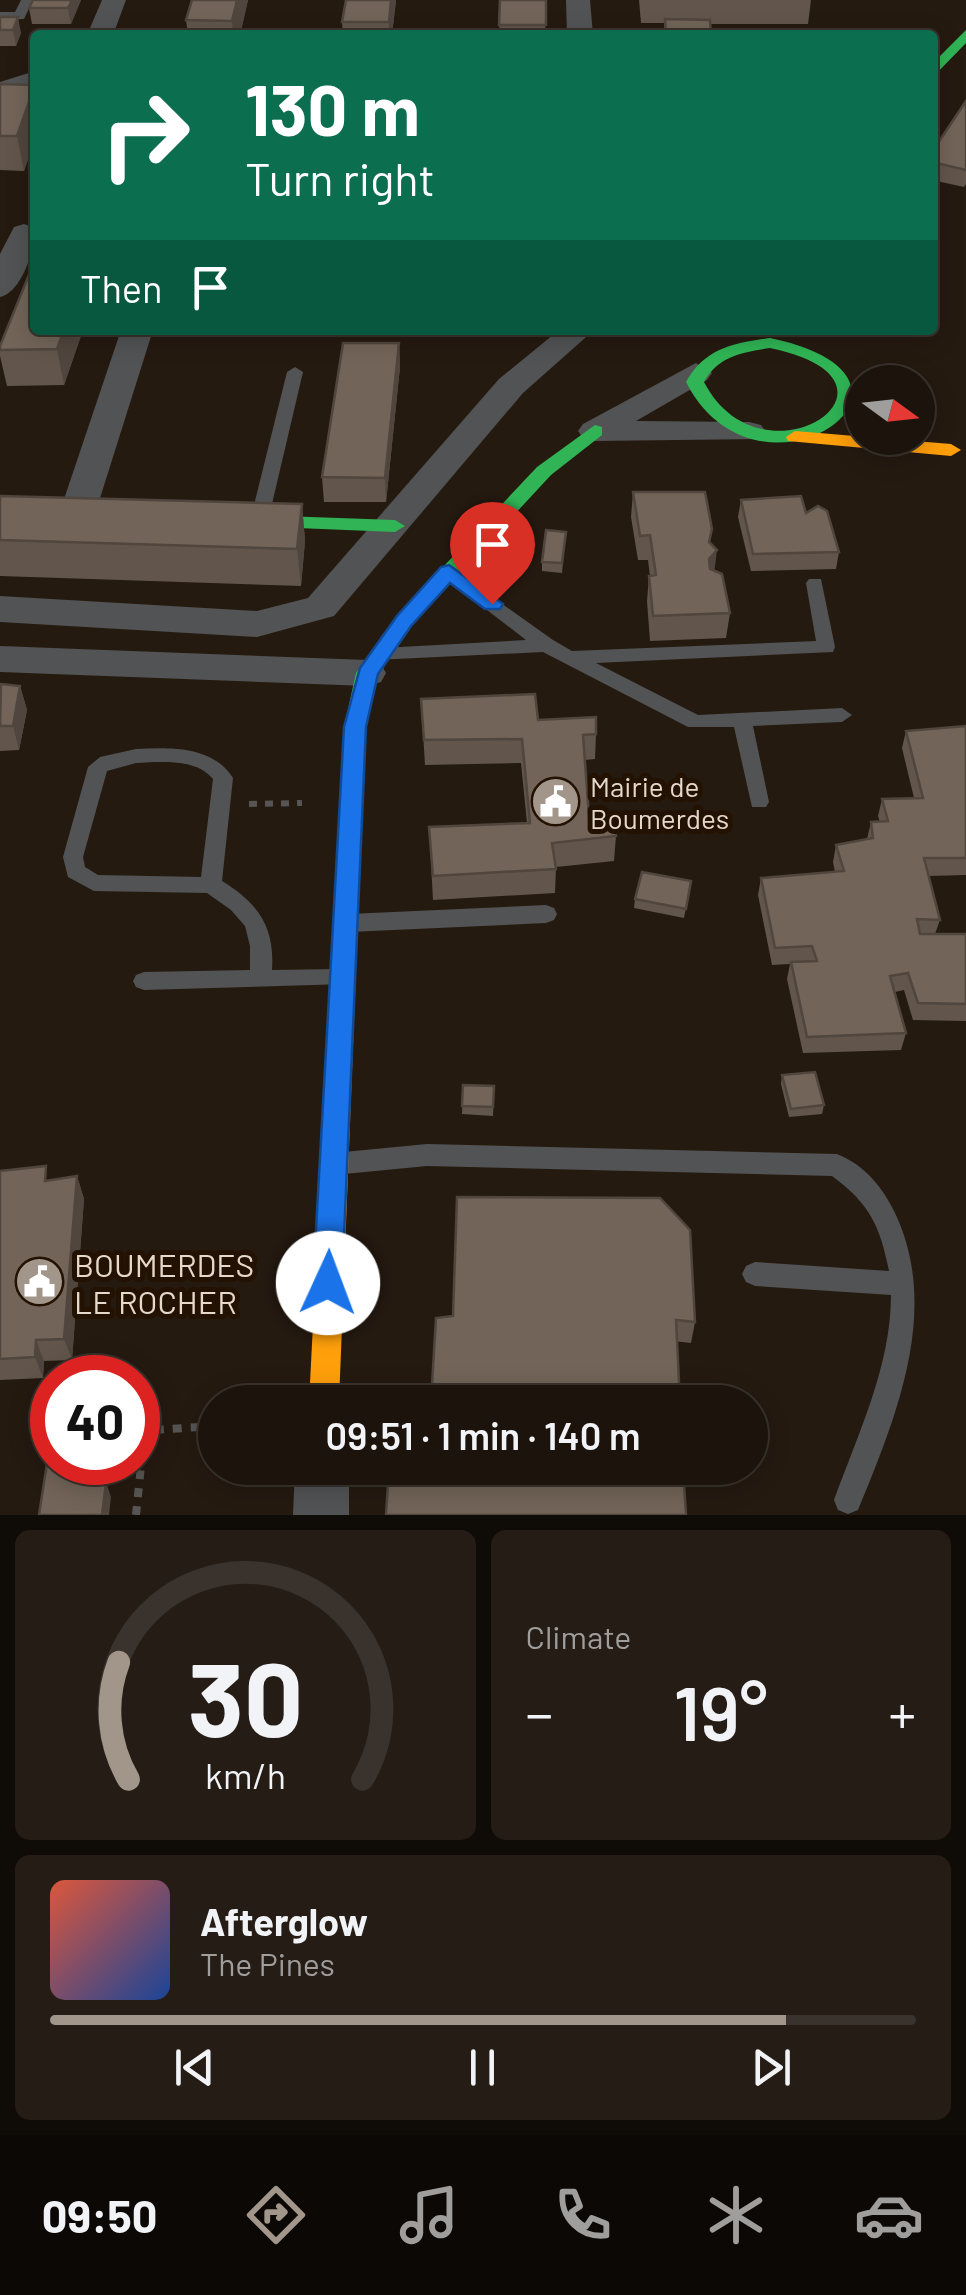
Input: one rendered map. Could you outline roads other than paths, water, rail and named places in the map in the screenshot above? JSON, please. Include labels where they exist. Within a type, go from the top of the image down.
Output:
[{"type":"street","points":[[102,30],[114,0]]},
{"type":"street","points":[[578,0],[580,30]]},
{"type":"street","points":[[938,67],[966,34]]},
{"type":"street","points":[[0,91],[30,81]]},
{"type":"street","points":[[0,288],[20,231]]},
{"type":"street","points":[[77,514],[134,335]]},
{"type":"street","points":[[0,609],[257,624],[321,607],[395,526],[512,386],[571,335]]},
{"type":"street","points":[[696,373],[694,390],[703,408],[722,422],[762,434],[815,430],[842,413],[850,398],[847,382],[798,335]]},
{"type":"street","points":[[325,1385],[355,727],[374,664],[449,572],[544,471],[595,431],[696,373],[731,340],[770,343],[826,360],[845,374]]},
{"type":"street","points":[[595,431],[762,434],[959,456]]},
{"type":"street","points":[[935,438],[959,456]]},
{"type":"street","points":[[205,519],[395,526]]},
{"type":"street","points":[[0,659],[374,664]]},
{"type":"street","points":[[322,1485],[322,1515]]},
{"type":"lane","points":[[0,16],[20,16],[27,0]]},
{"type":"lane","points":[[260,521],[295,372]]},
{"type":"lane","points":[[449,572],[546,645],[695,722],[842,715]]},
{"type":"lane","points":[[570,657],[826,646],[815,583]]},
{"type":"lane","points":[[374,664],[546,645]]},
{"type":"lane","points":[[742,720],[759,802]]},
{"type":"lane","points":[[212,886],[223,778],[214,766],[123,755],[106,759],[98,767],[73,857],[75,871],[94,882],[212,886],[246,906],[264,942],[260,980]]},
{"type":"lane","points":[[347,923],[546,914]]},
{"type":"lane","points":[[144,981],[345,978]]},
{"type":"lane","points":[[332,1164],[427,1155],[837,1165],[876,1198],[904,1266],[904,1334],[848,1500]]},
{"type":"lane","points":[[755,1274],[904,1284]]},
{"type":"place","name":"Mairie de Boumerdes","points":[[555,802]]},
{"type":"place","name":"BOUMERDES LE ROCHER","points":[[39,1282]]}]
